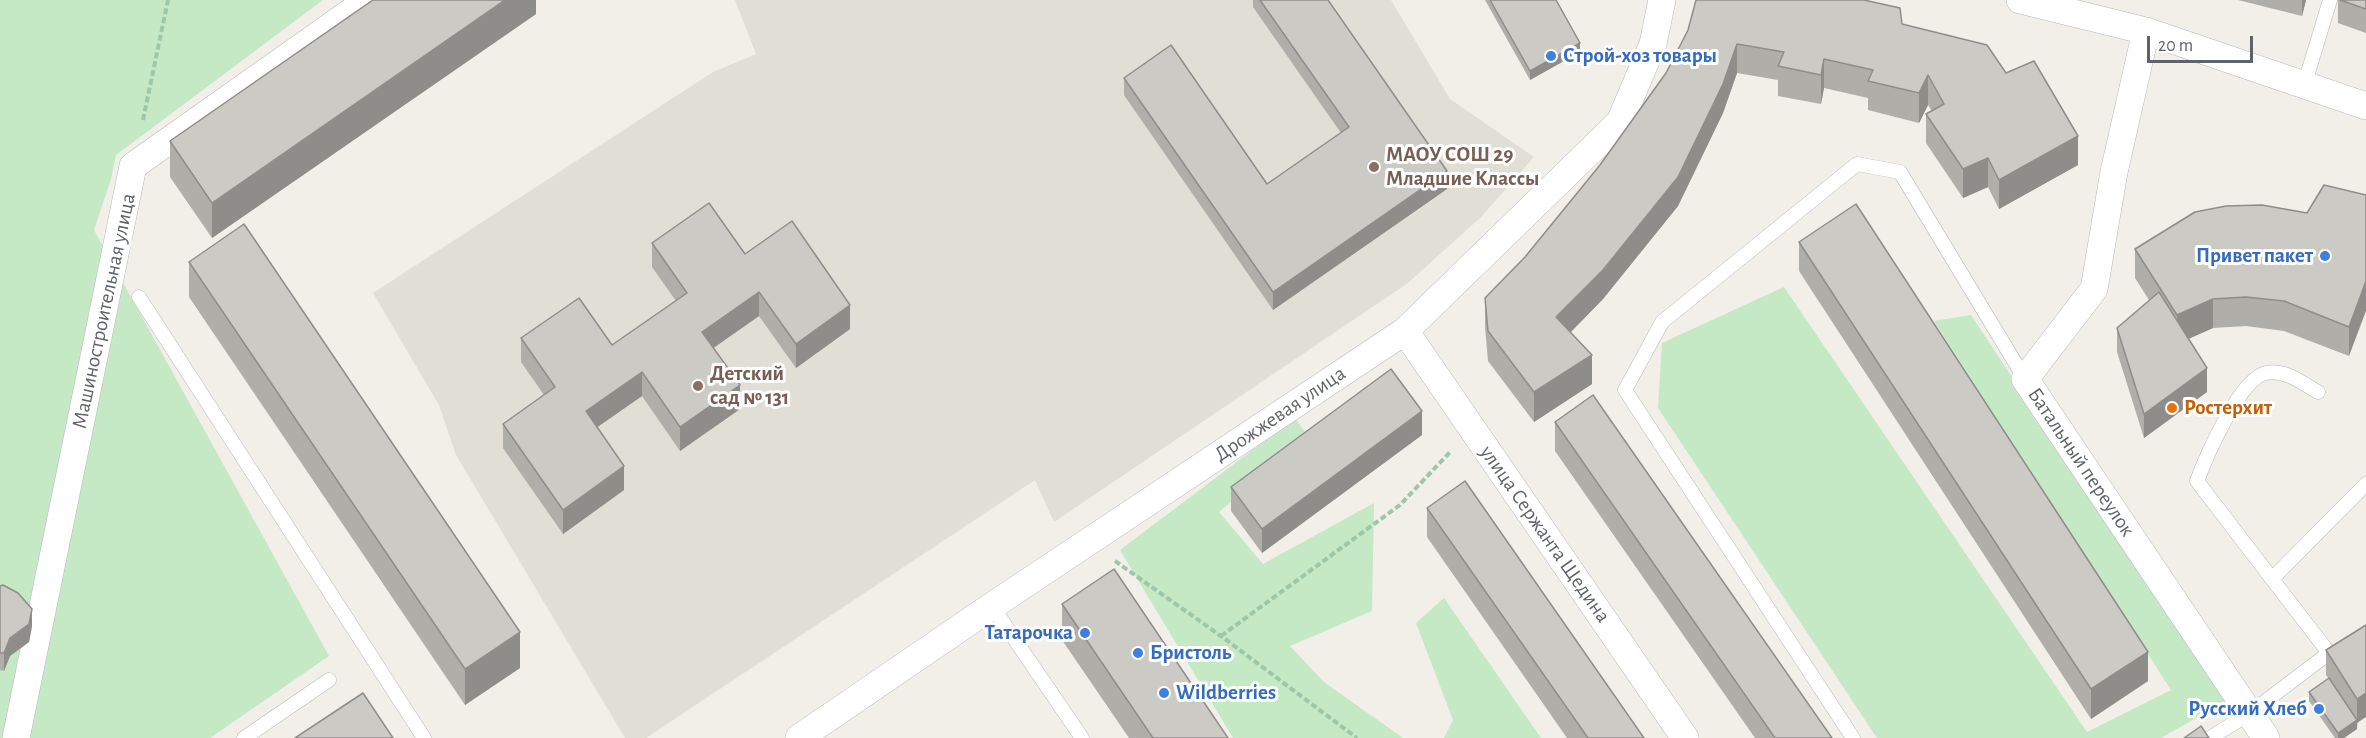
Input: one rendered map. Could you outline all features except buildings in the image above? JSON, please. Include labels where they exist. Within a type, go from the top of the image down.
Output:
[{"type":"street","name":"Машиностроительная улица","points":[[16,738],[134,166],[368,0]]},
{"type":"street","name":"Дрожжевая улица","points":[[800,738],[992,606],[1405,331],[1620,122],[1653,44],[1662,0]]},
{"type":"street","points":[[2020,0],[2146,31],[2366,106]]},
{"type":"street","name":"Батальный переулок","points":[[2146,31],[2114,172],[2094,289],[2025,379],[2266,738]]},
{"type":"street","name":"улица Сержанта Щедина","points":[[1405,331],[1685,738]]},
{"type":"lane","points":[[2304,86],[2330,0]]},
{"type":"lane","points":[[1853,738],[1624,390],[1662,322],[1857,164],[1900,172],[2025,379]]},
{"type":"lane","points":[[139,297],[423,738]]},
{"type":"lane","points":[[2210,738],[2250,713],[2333,650],[2272,579],[2197,482],[2209,450],[2244,388],[2264,373],[2285,374],[2318,392]]},
{"type":"lane","points":[[2272,579],[2366,484]]},
{"type":"lane","points":[[992,606],[1082,738]]},
{"type":"lane","points":[[244,738],[329,680]]},
{"type":"path","points":[[134,166],[168,0]]},
{"type":"path","points":[[1221,636],[1400,505],[1473,429]]},
{"type":"path","points":[[1088,542],[1221,636],[1357,738]]},
{"type":"shaded area","points":[[735,0],[1391,0],[1450,99],[1534,157],[1481,217],[1408,283],[1054,522],[1035,480],[646,738],[625,738],[456,455],[439,405],[373,293],[713,72],[756,54]]},
{"type":"green space","points":[[0,0],[323,0],[116,155],[111,179],[94,230],[329,656],[210,738],[0,738]]},
{"type":"green space","points":[[1784,287],[2087,732],[2171,690],[1934,321],[1971,315],[2226,701],[2161,738],[1877,738],[1658,408],[1662,343]]},
{"type":"green space","points":[[1295,418],[1308,436],[1219,512],[1263,564],[1374,503],[1372,611],[1290,646],[1324,682],[1403,738],[1233,738],[1120,550]]},
{"type":"green space","points":[[1444,598],[1541,738],[1444,738],[1453,720],[1416,623]]},
{"type":"place","name":"Строй-хоз товары","points":[[1551,56]]},
{"type":"place","name":"МАОУ СОШ 29 Младшие Классы","points":[[1374,167]]},
{"type":"place","name":"Привет пакет","points":[[2325,256]]},
{"type":"place","name":"Детский сад № 131","points":[[698,386]]},
{"type":"place","name":"Ростерхит","points":[[2172,408]]},
{"type":"place","name":"Татарочка","points":[[1085,633]]},
{"type":"place","name":"Бристоль","points":[[1138,653]]},
{"type":"place","name":"Wildberries","points":[[1164,693]]},
{"type":"place","name":"Русский Хлеб","points":[[2319,709]]}]
